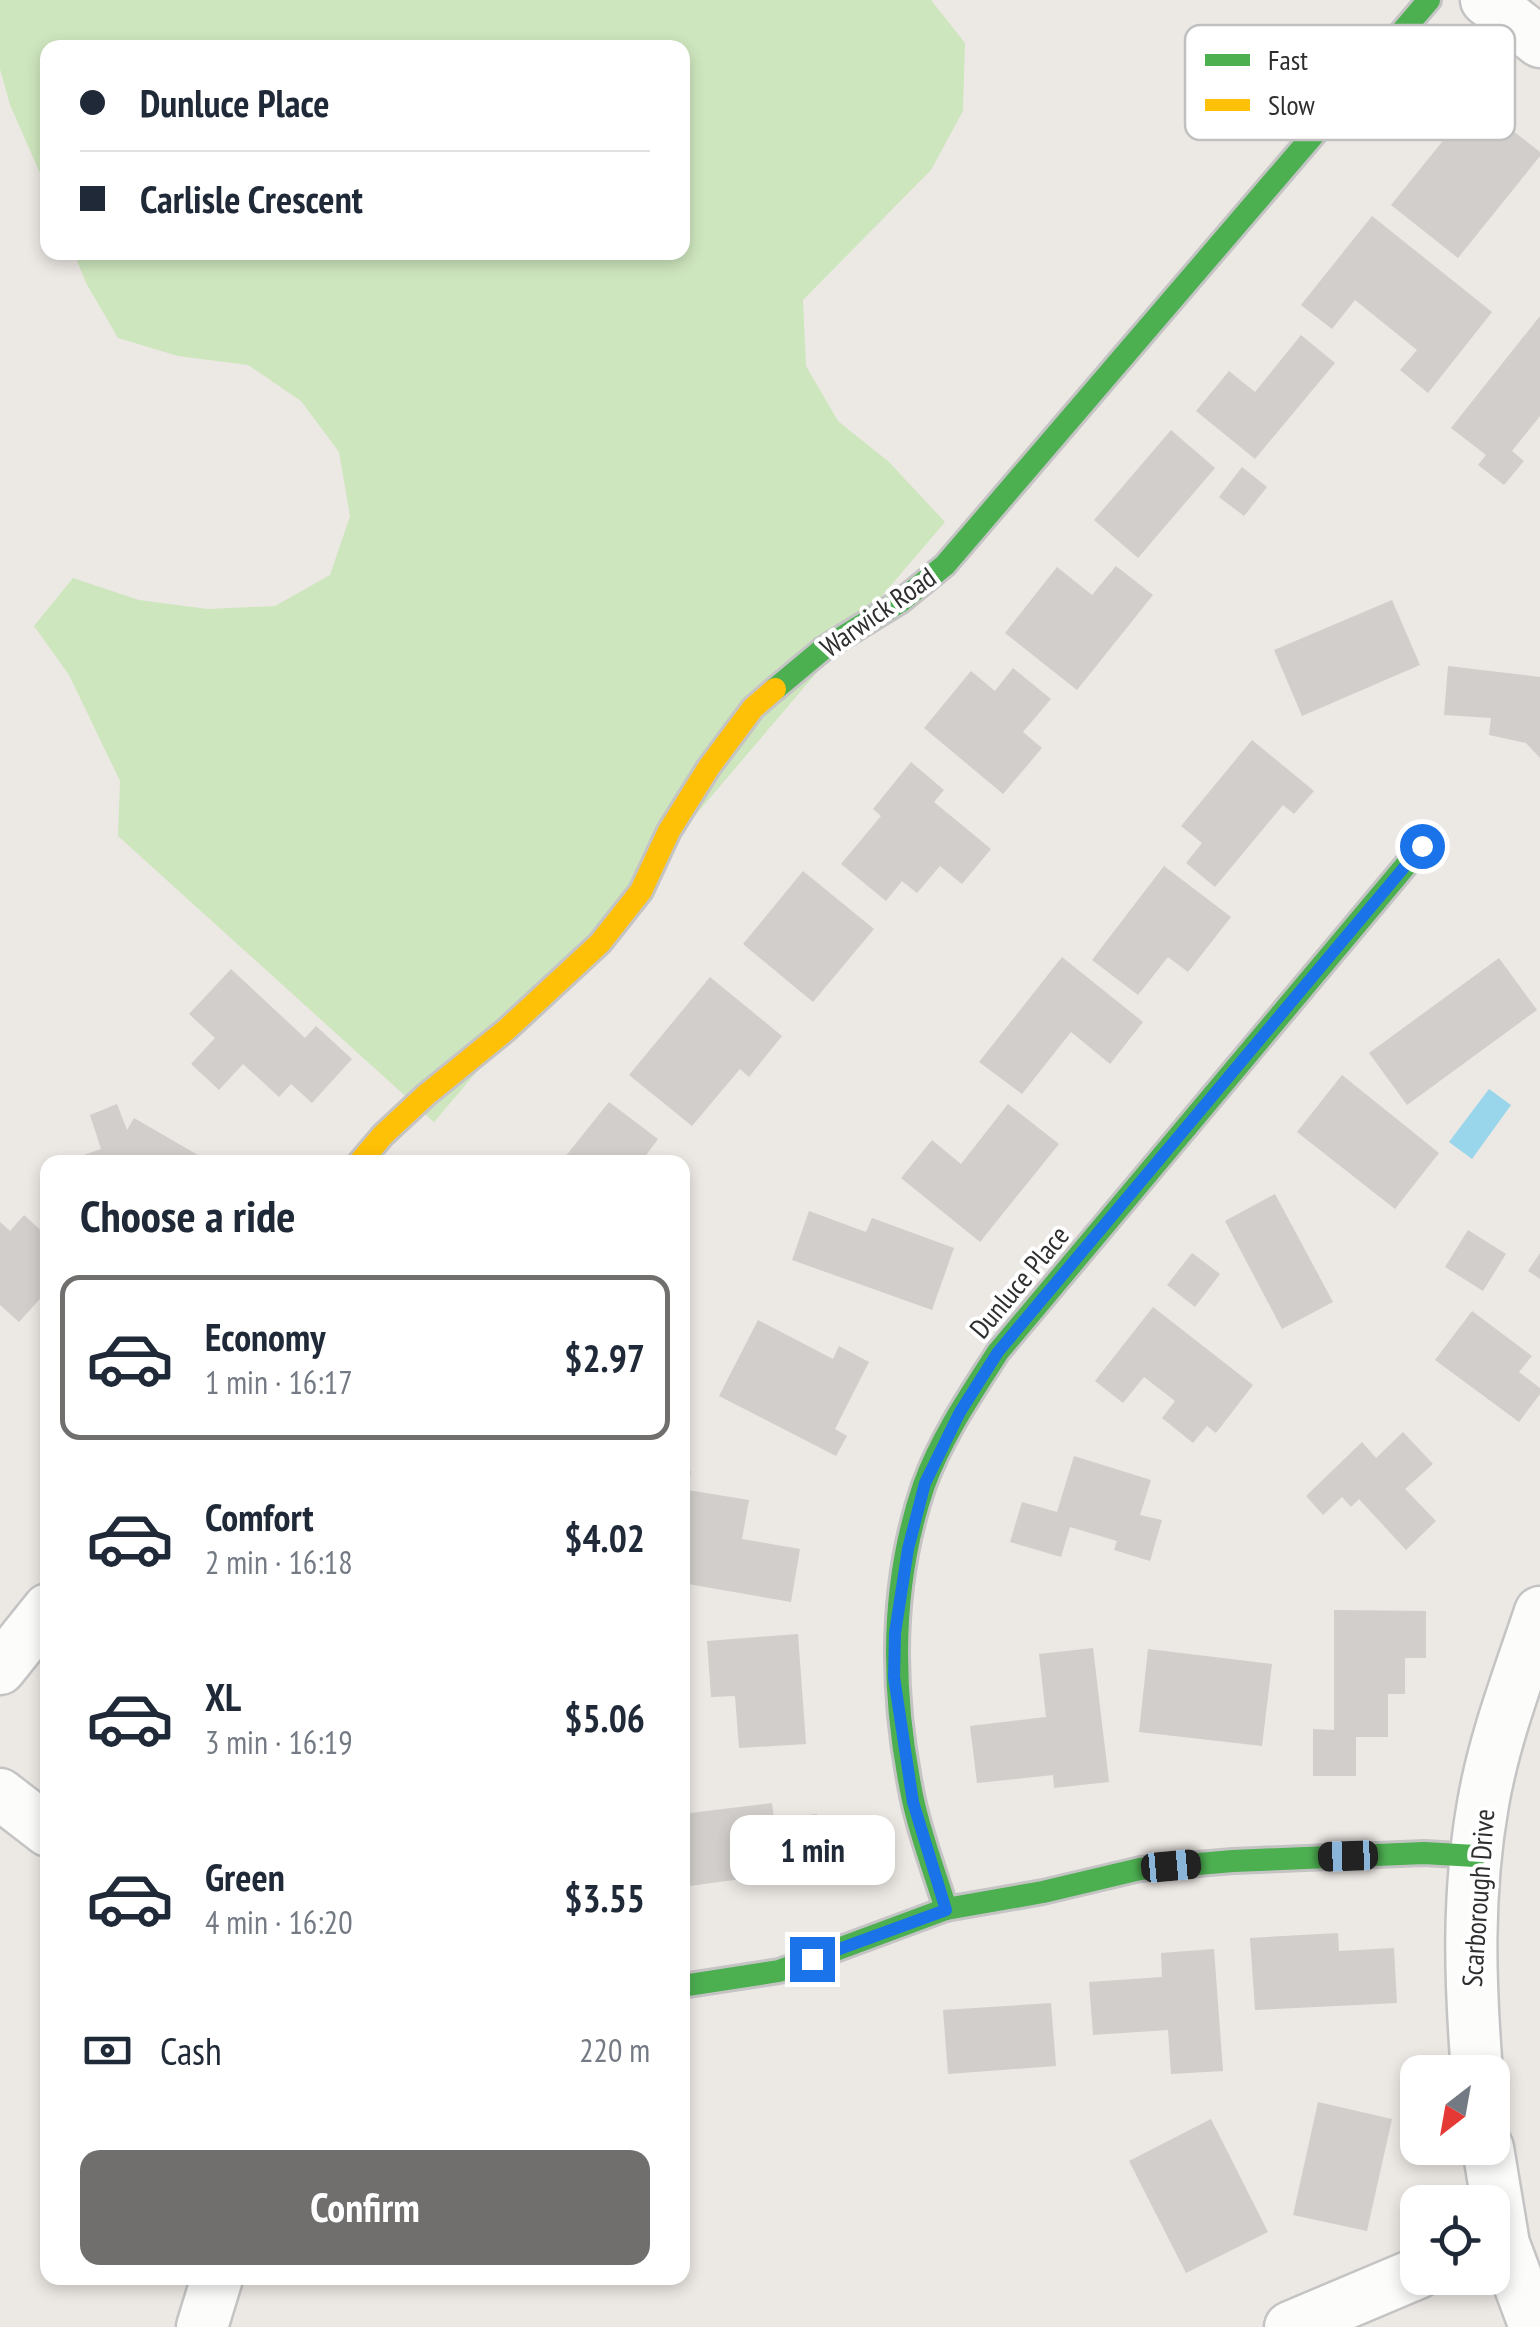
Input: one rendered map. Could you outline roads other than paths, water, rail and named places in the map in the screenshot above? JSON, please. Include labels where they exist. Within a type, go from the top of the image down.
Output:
[{"type":"street","name":"Warwick Road","points":[[1407,25],[1428,0]]},
{"type":"street","points":[[1486,0],[1540,42]]},
{"type":"street","name":"Warwick Road","points":[[366,1155],[426,1095],[506,1030],[600,943],[641,890],[669,831],[709,767],[753,708],[823,648],[902,601],[945,564],[1308,140]]},
{"type":"street","name":"Dunluce Place","points":[[946,1910],[913,1802],[894,1677],[900,1588],[925,1483],[960,1412],[998,1352],[1422,846]]},
{"type":"street","name":"Scarborough Drive","points":[[1476,2055],[1469,1974],[1475,1856],[1484,1800],[1540,1612]]},
{"type":"street","points":[[0,1669],[40,1619]]},
{"type":"street","points":[[0,1794],[40,1825]]},
{"type":"street","points":[[690,1985],[778,1971],[946,1910],[1140,1869],[1233,1860],[1424,1853],[1475,1856]]},
{"type":"street","points":[[1510,2272],[1534,2327]]},
{"type":"street","points":[[1290,2327],[1400,2281]]},
{"type":"street","points":[[202,2327],[216,2285]]},
{"type":"water","points":[[1489,1089],[1511,1105],[1472,1159],[1449,1142]]}]
